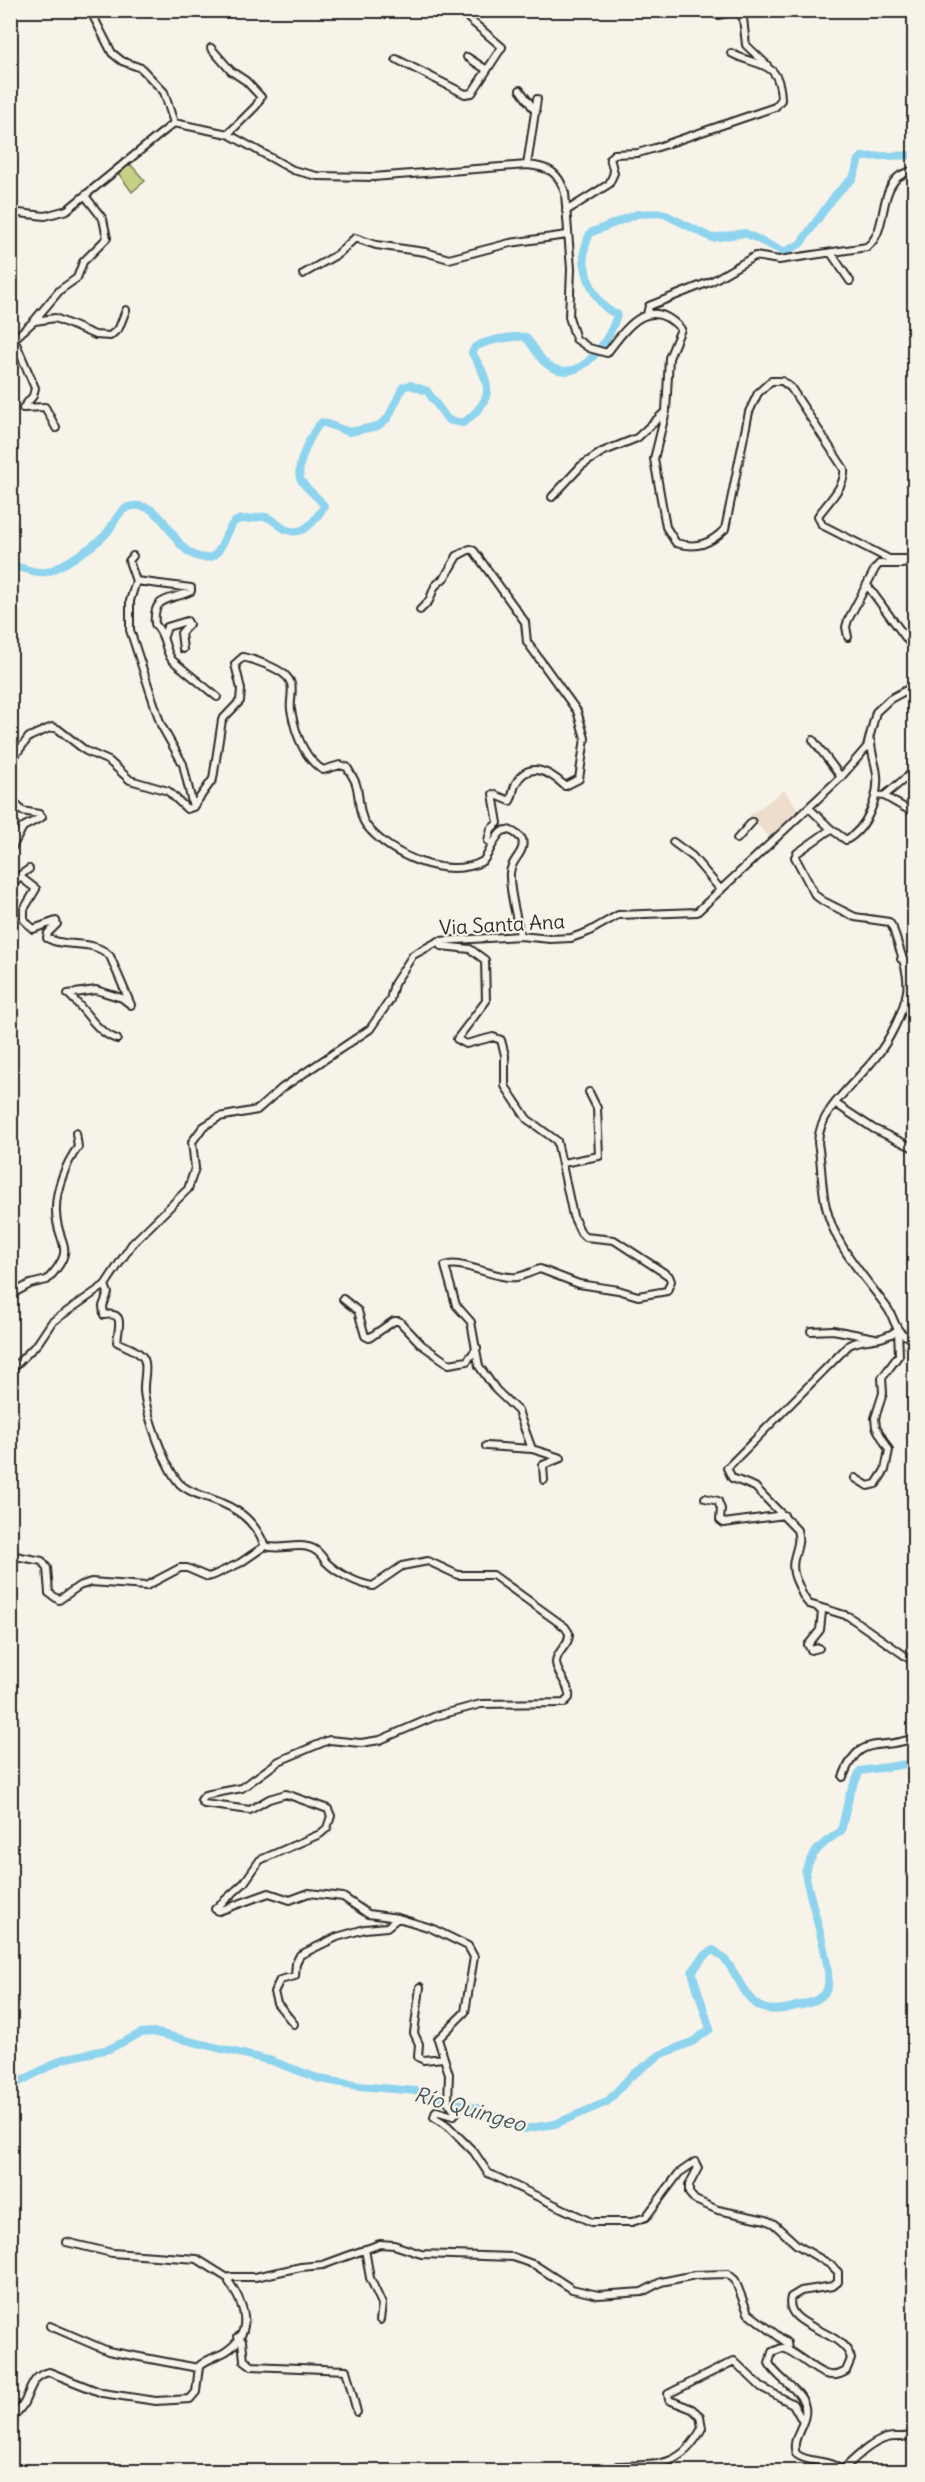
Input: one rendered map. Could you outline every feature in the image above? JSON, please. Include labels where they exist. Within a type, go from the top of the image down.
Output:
[{"type":"street","points":[[90,10],[112,53],[122,61],[141,68],[164,92],[174,123]]},
{"type":"street","points":[[566,211],[609,184],[614,173],[610,158],[614,154],[638,153],[655,148],[775,107],[780,100],[780,86],[768,65],[746,45],[743,18],[740,14],[732,12],[718,15],[705,10]]},
{"type":"street","points":[[396,59],[465,94],[472,93],[502,47],[469,19]]},
{"type":"street","points":[[211,48],[231,71],[246,81],[261,97],[256,106],[228,134]]},
{"type":"street","points":[[730,53],[768,65]]},
{"type":"street","points":[[467,57],[487,70]]},
{"type":"street","points":[[520,90],[536,112]]},
{"type":"street","points":[[527,165],[537,99]]},
{"type":"street","points":[[174,123],[228,134],[293,170],[316,176],[373,177],[527,165],[543,166],[558,176],[565,193],[571,285],[569,317],[576,339],[600,353],[607,353],[632,321],[647,314],[672,319],[681,329],[669,358],[666,411],[654,459],[666,527],[676,543],[690,548],[712,542],[725,529],[749,412],[758,393],[771,381],[783,381],[791,388],[844,470],[845,475],[840,486],[818,516],[822,525],[889,560],[915,558]]},
{"type":"street","points":[[10,212],[56,215],[86,197],[174,123]]},
{"type":"street","points":[[647,314],[649,306],[712,281],[755,256],[779,260],[867,247],[874,242],[879,232],[890,190],[898,177],[915,170]]},
{"type":"street","points":[[56,428],[45,407],[23,408],[33,396],[34,388],[14,339],[34,321],[60,290],[77,278],[83,262],[107,238],[103,219],[86,197]]},
{"type":"street","points":[[303,274],[338,254],[355,238],[376,245],[425,252],[449,259],[510,243],[567,235]]},
{"type":"street","points":[[831,253],[850,281]]},
{"type":"street","points":[[34,321],[55,318],[94,335],[110,336],[119,328],[126,310]]},
{"type":"street","points":[[552,497],[581,466],[602,452],[637,438],[666,411]]},
{"type":"street","points":[[420,610],[429,601],[435,586],[445,578],[458,556],[470,549],[474,551],[525,622],[527,642],[578,711],[585,738],[579,778],[574,783],[565,786],[549,774],[535,769],[526,771],[516,783],[510,801],[493,794],[498,823],[491,830],[488,841],[494,843]]},
{"type":"street","points":[[134,556],[129,561],[136,581],[130,601],[130,630],[161,725],[183,764],[193,807]]},
{"type":"street","points":[[848,637],[848,620],[879,564],[903,564],[906,560]]},
{"type":"street","points":[[136,581],[191,588],[191,591],[182,596],[159,602],[155,608],[155,624],[164,636],[167,653],[172,660],[217,696]]},
{"type":"street","points":[[867,585],[915,649]]},
{"type":"street","points":[[164,636],[167,627],[187,621],[189,624],[181,633],[183,649]]},
{"type":"street","points":[[10,762],[29,737],[52,727],[63,732],[86,751],[109,761],[130,780],[163,788],[187,809],[193,807],[213,779],[222,720],[236,708],[240,701],[241,690],[235,664],[243,657],[286,675],[292,684],[291,708],[308,759],[323,770],[340,765],[347,768],[356,783],[366,824],[394,849],[435,868],[450,869],[483,861],[498,833],[507,830],[518,835],[524,845],[511,864],[510,875],[520,936]]},
{"type":"street","name":"Via Santa Ana","points":[[10,1371],[38,1343],[52,1322],[105,1285],[132,1244],[188,1189],[195,1168],[192,1142],[203,1127],[219,1117],[256,1110],[282,1088],[370,1029],[390,1000],[394,984],[409,958],[439,941],[520,936],[550,939],[579,936],[606,920],[628,913],[691,914],[703,908],[739,871],[810,809],[841,777],[867,747],[872,736],[876,712],[890,699],[915,686]]},
{"type":"street","points":[[810,809],[846,840],[854,835],[876,795],[877,772],[871,747],[872,736]]},
{"type":"street","points":[[813,741],[841,777]]},
{"type":"street","points":[[884,796],[915,771]]},
{"type":"street","points":[[876,795],[884,796],[915,813]]},
{"type":"street","points":[[10,797],[22,811],[39,814],[42,817],[23,827],[10,851]]},
{"type":"street","points":[[737,838],[752,822]]},
{"type":"street","points":[[831,829],[797,852],[795,857],[807,882],[815,895],[823,901],[855,917],[889,922],[893,928],[908,986],[902,1007],[877,1057],[836,1104],[818,1134],[825,1204],[836,1238],[861,1276],[891,1313],[898,1330],[899,1355],[882,1378],[883,1393],[875,1418],[876,1427],[889,1450],[888,1461],[876,1484],[868,1486],[855,1478]]},
{"type":"street","points":[[673,842],[692,856],[721,890]]},
{"type":"street","points":[[10,891],[20,876],[29,869]]},
{"type":"street","points":[[20,876],[36,889],[24,909],[24,920],[33,929],[56,921],[57,924],[48,933],[47,938],[53,941],[94,945],[110,956],[131,1005],[122,998],[96,990],[68,994],[87,1012],[104,1035],[117,1039]]},
{"type":"street","points":[[439,941],[441,946],[470,950],[485,960],[486,1001],[475,1019],[459,1033],[457,1039],[466,1044],[493,1037],[501,1040],[505,1055],[505,1086],[527,1119],[557,1142],[573,1216],[580,1233],[585,1237],[619,1243],[669,1276],[668,1291],[638,1296],[618,1290],[579,1284],[540,1269],[515,1277],[447,1264],[445,1268],[452,1283],[456,1305],[471,1322],[479,1366],[496,1390],[518,1411],[532,1449]]},
{"type":"street","points":[[901,959],[915,964]]},
{"type":"street","points":[[562,1162],[599,1156],[597,1108],[590,1092]]},
{"type":"street","points":[[836,1104],[874,1129],[915,1148]]},
{"type":"street","points":[[10,1296],[30,1284],[47,1280],[63,1256],[65,1243],[56,1212],[67,1161],[78,1147],[76,1133]]},
{"type":"street","points":[[105,1285],[108,1293],[103,1306],[104,1315],[115,1315],[120,1318],[122,1325],[117,1342],[137,1353],[146,1364],[144,1394],[172,1473],[191,1492],[209,1498],[251,1519],[265,1546]]},
{"type":"street","points":[[343,1299],[358,1311],[365,1336],[369,1338],[388,1324],[399,1320],[422,1345],[449,1364],[467,1361],[477,1348]]},
{"type":"street","points":[[811,1331],[833,1330],[881,1340]]},
{"type":"street","points":[[898,1330],[904,1335],[915,1336]]},
{"type":"street","points":[[898,1330],[881,1340],[858,1341],[849,1345],[727,1468],[732,1478],[755,1487],[797,1530],[799,1535],[791,1565],[792,1573],[804,1600],[817,1607],[849,1616],[915,1662]]},
{"type":"street","points":[[486,1446],[532,1449],[561,1458],[543,1465],[544,1480]]},
{"type":"street","points":[[705,1498],[718,1502],[721,1509],[720,1520],[724,1522],[784,1515]]},
{"type":"street","points":[[10,1555],[42,1561],[48,1571],[49,1593],[59,1600],[79,1586],[91,1582],[146,1586],[180,1568],[187,1568],[208,1577],[240,1563],[265,1546],[289,1548],[307,1546],[320,1553],[336,1570],[364,1585],[373,1586],[402,1566],[428,1561],[458,1575],[493,1575],[565,1627],[569,1633],[567,1644],[557,1654],[556,1664],[570,1692],[569,1698],[564,1703],[481,1704],[436,1716],[380,1740],[361,1743],[329,1740],[279,1761],[242,1788],[202,1797],[204,1804],[250,1810],[269,1798],[286,1794],[328,1809],[332,1816],[327,1827],[320,1834],[260,1860],[244,1883],[215,1907],[216,1910],[269,1893],[290,1900],[309,1893],[343,1897],[368,1914],[398,1918],[443,1933],[468,1946],[473,1952],[465,2013],[438,2039],[449,2074],[448,2102],[456,2111],[453,2116],[438,2111],[434,2117],[448,2126],[474,2152],[488,2173],[591,2222],[632,2222],[646,2217],[679,2173],[692,2163],[698,2163],[698,2168],[689,2185],[689,2193],[695,2200],[718,2210],[766,2220],[797,2245],[831,2265],[838,2272],[838,2282],[833,2286],[796,2293],[789,2303],[795,2317],[845,2347],[851,2359],[846,2371],[832,2375],[819,2371],[788,2349],[777,2349],[769,2356],[768,2363],[772,2371],[803,2401],[806,2410],[795,2443],[796,2454],[809,2461],[830,2463],[841,2471],[876,2442],[891,2437],[905,2438],[915,2434]]},
{"type":"street","points":[[817,1607],[822,1612],[822,1624],[808,1645],[811,1650],[819,1648]]},
{"type":"street","points":[[843,1777],[850,1758],[858,1749],[868,1746],[891,1746],[915,1738]]},
{"type":"street","points":[[294,2025],[278,2003],[274,1992],[280,1980],[295,1976],[296,1963],[300,1955],[344,1935],[365,1929],[387,1928],[398,1918]]},
{"type":"street","points":[[420,1987],[414,2033],[419,2044],[418,2057],[424,2060],[443,2058]]},
{"type":"street","points":[[10,2420],[24,2403],[37,2377],[46,2372],[60,2375],[96,2392],[166,2402],[188,2400],[194,2397],[198,2368],[201,2363],[225,2352],[238,2337],[245,2311],[241,2299],[229,2279],[197,2259],[112,2253],[66,2242]]},
{"type":"street","points":[[229,2279],[232,2276],[255,2277],[301,2267],[323,2265],[380,2244],[389,2244],[421,2254],[513,2257],[535,2265],[572,2289],[598,2295],[642,2292],[662,2282],[695,2275],[728,2274],[735,2280],[744,2308],[787,2343],[788,2349]]},
{"type":"street","points":[[365,2249],[370,2278],[382,2304],[380,2320]]},
{"type":"street","points":[[50,2326],[108,2351],[198,2368]]},
{"type":"street","points":[[238,2337],[242,2341],[244,2360],[252,2366],[346,2370],[357,2412]]},
{"type":"street","points":[[617,2466],[649,2466],[676,2460],[685,2453],[702,2428],[700,2416],[692,2409],[669,2400],[668,2394],[734,2361],[761,2387],[793,2404],[802,2422]]},
{"type":"street","points":[[10,2435],[10,2456]]},
{"type":"shaded area","points":[[784,790],[801,813],[772,840],[749,816]]},
{"type":"green space","points":[[130,164],[145,181],[132,192],[118,173]]},
{"type":"waterway","points":[[10,565],[42,572],[59,567],[99,540],[121,511],[132,506],[149,508],[163,521],[188,552],[205,558],[216,554],[228,531],[239,520],[266,517],[285,529],[292,531],[303,529],[313,522],[324,506],[302,482],[299,472],[306,448],[322,422],[349,432],[378,426],[388,418],[403,387],[410,385],[427,391],[448,420],[463,423],[481,406],[487,390],[483,373],[472,353],[475,347],[493,340],[525,337],[544,362],[564,371],[575,369],[594,356],[609,335],[617,314],[603,305],[588,279],[584,252],[590,233],[637,214],[662,213],[712,238],[745,233],[784,252],[800,244],[836,194],[853,178],[862,157],[914,155]]},
{"type":"waterway","name":"Río Quingeo","points":[[10,2087],[63,2059],[109,2049],[141,2033],[153,2032],[272,2061],[320,2079],[359,2086],[416,2091],[476,2108],[524,2129],[555,2124],[607,2102],[630,2077],[660,2055],[694,2041],[710,2029],[692,1972],[704,1956],[713,1950],[727,1962],[750,1999],[765,2009],[786,2009],[809,2003],[824,1993],[827,1989],[827,1967],[805,1872],[811,1858],[819,1848],[841,1831],[850,1793],[860,1771],[914,1763]]}]
